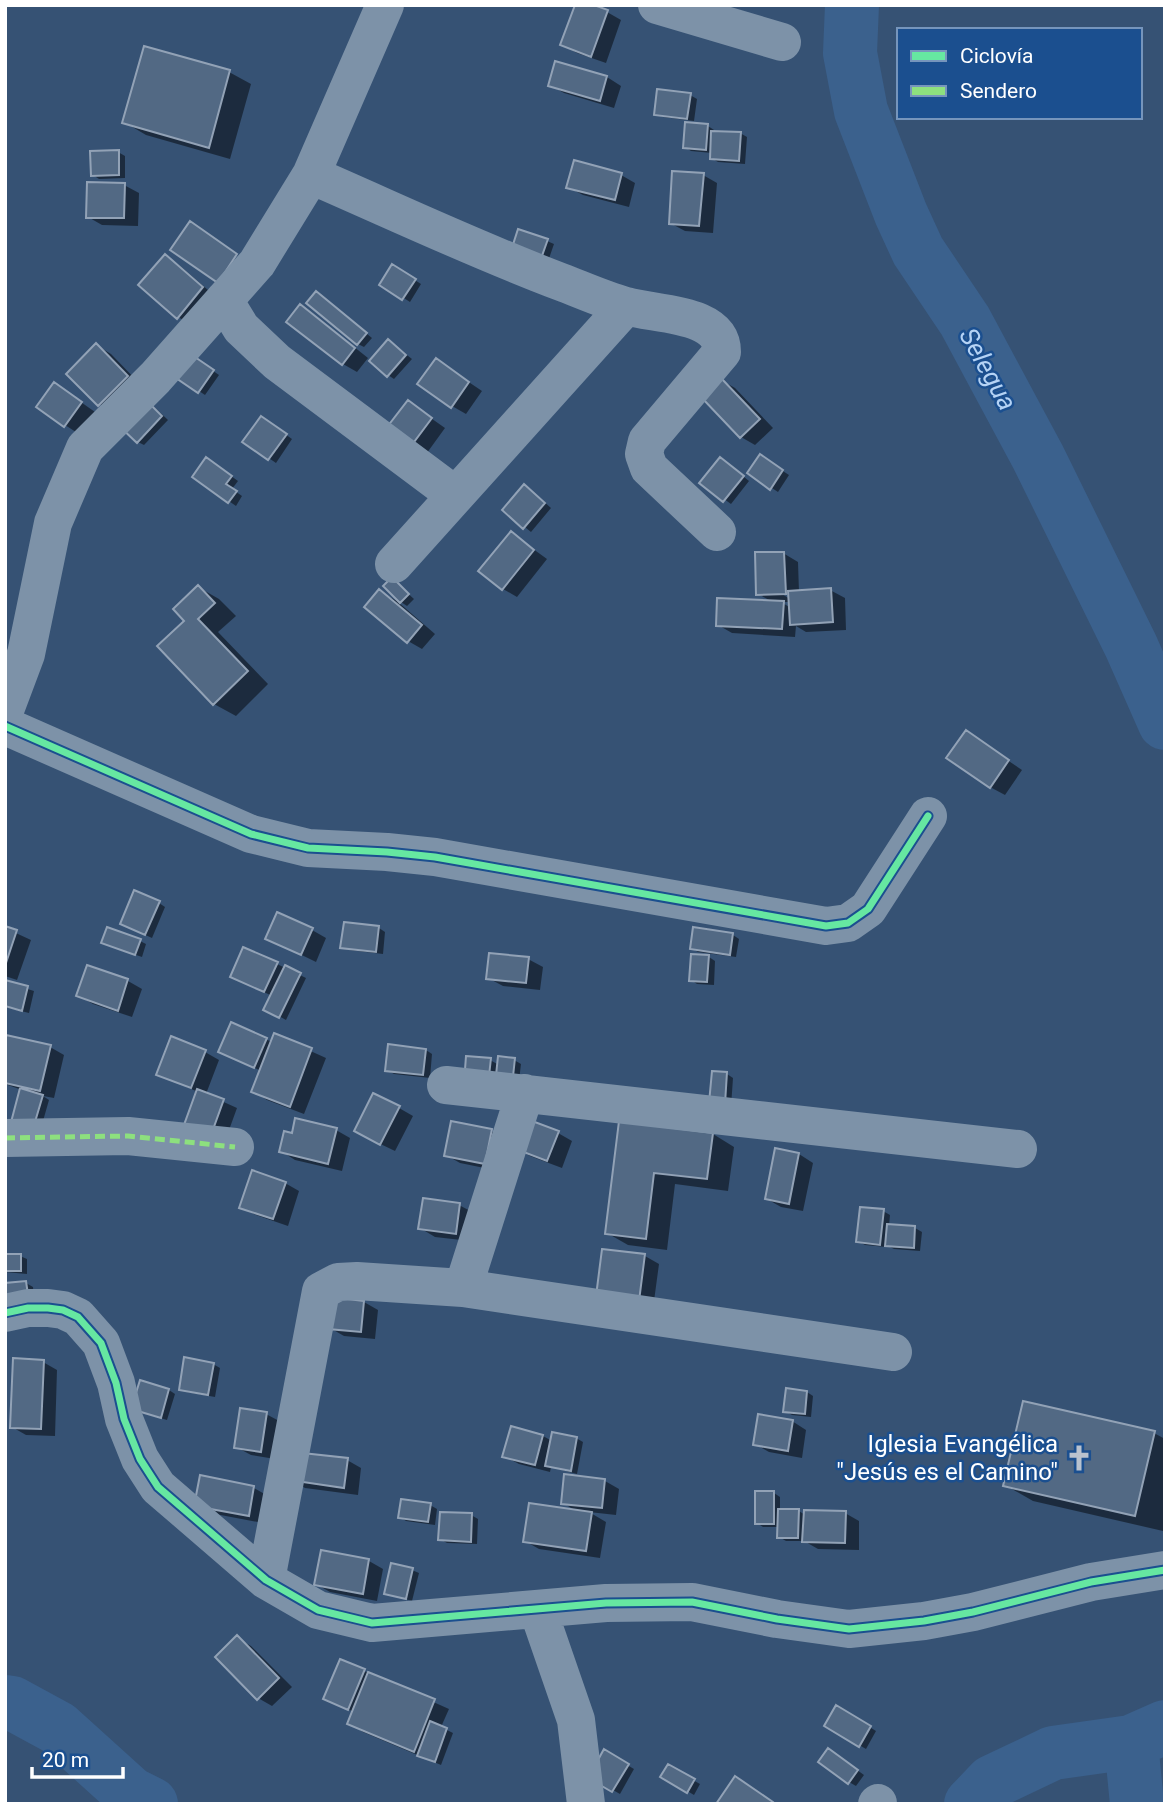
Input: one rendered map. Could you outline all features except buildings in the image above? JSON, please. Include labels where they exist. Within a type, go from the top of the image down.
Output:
[{"type":"street","points":[[5,710],[26,654],[53,523],[85,448],[155,378],[257,263],[311,175],[385,5]]},
{"type":"street","points":[[657,5],[782,42]]},
{"type":"street","points":[[311,175],[517,265],[626,306],[699,321],[716,332],[722,341],[722,352],[647,441],[644,454],[649,468],[717,532]]},
{"type":"street","points":[[224,300],[242,328],[277,362],[455,495]]},
{"type":"street","points":[[394,564],[626,306]]},
{"type":"street","points":[[5,726],[251,834],[308,848],[435,857],[826,926],[848,923],[868,909],[928,817]]},
{"type":"street","points":[[446,1085],[1018,1149]]},
{"type":"street","points":[[463,1288],[525,1093]]},
{"type":"street","points":[[5,1138],[128,1136],[235,1147]]},
{"type":"street","points":[[265,1580],[321,1291],[338,1282],[463,1288],[894,1352]]},
{"type":"street","points":[[5,1313],[28,1308],[63,1310],[78,1317],[102,1343],[116,1383],[124,1419],[140,1460],[158,1487],[265,1580],[318,1610],[372,1623],[606,1602],[692,1602],[777,1619],[849,1629],[924,1621],[973,1612],[1091,1582],[1165,1570]]},
{"type":"street","points":[[538,1610],[576,1720],[586,1804]]},
{"type":"waterway","name":"Selegua","points":[[852,5],[850,53],[861,111],[901,214],[918,251],[965,321],[1038,457],[1131,646],[1165,723]]},
{"type":"waterway","points":[[5,1702],[12,1703],[58,1728],[131,1794],[151,1804]]},
{"type":"waterway","points":[[971,1804],[992,1782],[1053,1753],[1131,1742],[1165,1727]]},
{"type":"waterway","points":[[1131,1742],[1137,1804]]},
{"type":"marked path","points":[[5,1138],[128,1136],[235,1147]]},
{"type":"cycle path","points":[[5,726],[251,834],[308,848],[435,857],[826,926],[848,923],[868,909],[928,816]]},
{"type":"cycle path","points":[[5,1313],[28,1308],[48,1308],[63,1310],[78,1317],[101,1343],[116,1383],[124,1419],[140,1459],[158,1487],[266,1580],[318,1610],[372,1623],[606,1603],[692,1602],[777,1619],[849,1629],[924,1621],[973,1612],[1091,1582],[1165,1570]]},
{"type":"place","name":"Iglesia Evangélica \"Jesús es el Camino\"","points":[[1079,1458]]}]
